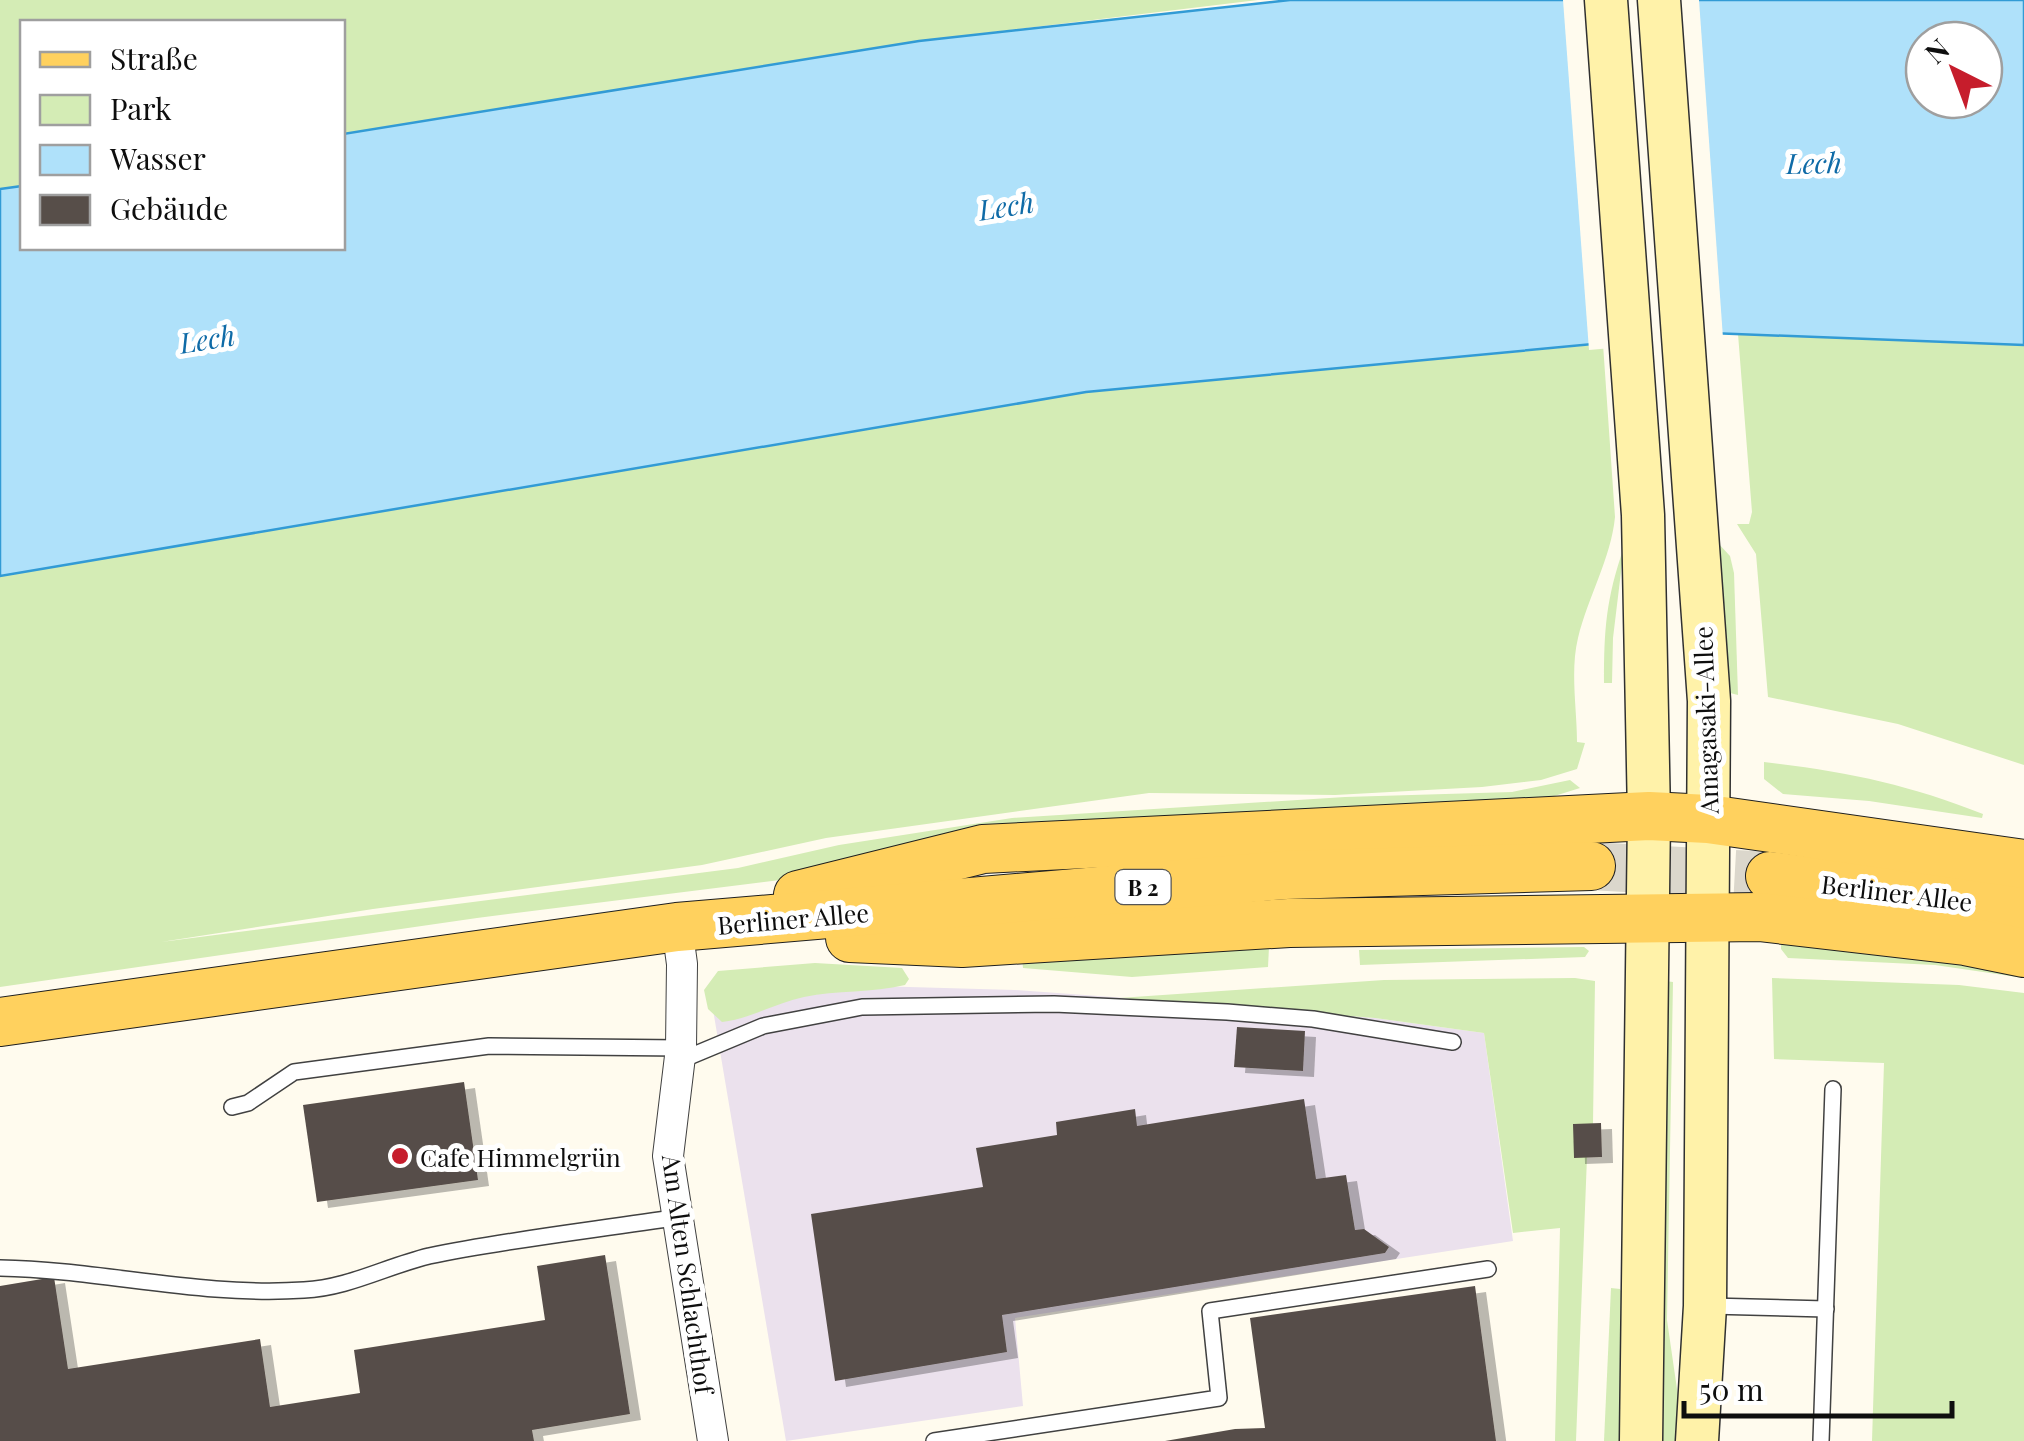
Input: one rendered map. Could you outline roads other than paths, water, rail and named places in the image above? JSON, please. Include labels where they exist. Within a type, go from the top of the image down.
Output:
[{"type":"main road","points":[[1606,0],[1643,514],[1649,816],[1641,1441]]},
{"type":"main road","name":"Amagasaki-Allee","points":[[1658,0],[1708,700],[1706,1306],[1696,1441]]},
{"type":"main road","points":[[687,927],[983,849],[1649,816],[1708,819],[2024,864]]},
{"type":"main road","name":"Berliner Allee","points":[[0,1022],[687,927],[1285,875],[1591,866]]},
{"type":"main road","name":"Berliner Allee","points":[[1770,876],[2024,910]]},
{"type":"main road","points":[[687,927],[806,937],[962,943],[1289,923],[1759,917],[2024,953]]},
{"type":"street","name":"Am Alten Schlachthof","points":[[687,927],[680,1054],[668,1156],[713,1441]]},
{"type":"lane","points":[[232,1107],[248,1102],[294,1072],[469,1048],[680,1054],[763,1026],[862,1007],[1054,1004],[1227,1012],[1313,1019],[1453,1042]]},
{"type":"lane","points":[[1821,1441],[1833,1089]]},
{"type":"lane","points":[[0,1268],[58,1269],[189,1289],[306,1290],[348,1282],[428,1257],[678,1217]]},
{"type":"lane","points":[[934,1441],[1220,1398],[1210,1311],[1488,1269]]},
{"type":"lane","points":[[1706,1306],[1826,1309]]},
{"type":"water","name":"Lech","points":[[1290,0],[2024,0],[2024,345],[1710,333],[1086,392],[0,576],[0,189],[20,186],[20,250],[345,250],[345,134],[919,41]]},
{"type":"tunnel","points":[[1591,866],[1770,876]]},
{"type":"place","name":"Cafe Himmelgrün","points":[[400,1156]]}]
